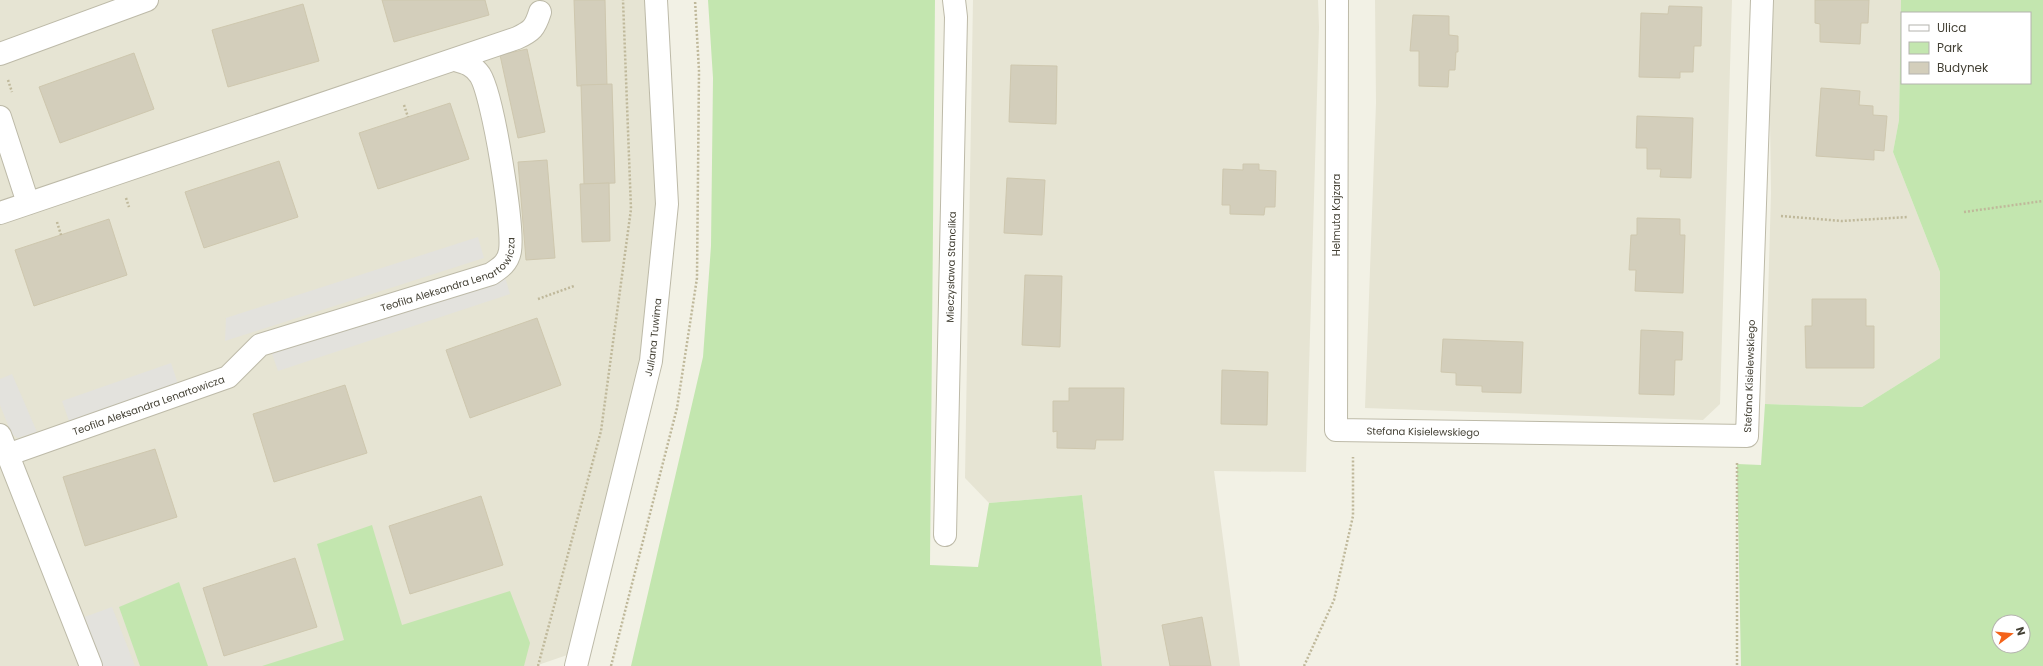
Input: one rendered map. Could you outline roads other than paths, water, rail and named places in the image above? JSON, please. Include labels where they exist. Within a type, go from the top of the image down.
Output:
[{"type":"street","points":[[0,54],[147,0]]},
{"type":"street","name":"Juliana Tuwima","points":[[576,666],[651,361],[667,204],[656,0]]},
{"type":"street","name":"Mieczysława Stanclika","points":[[945,535],[956,17],[954,0]]},
{"type":"street","name":"Helmuta Kajzara","points":[[1337,0],[1345,430]]},
{"type":"street","name":"Stefana Kisielewskiego","points":[[1345,430],[1747,436],[1762,0]]},
{"type":"street","points":[[0,212],[517,38],[529,32],[536,25],[540,12]]},
{"type":"street","name":"Teofila Aleksandra Lenartowicza","points":[[91,666],[3,445],[228,377],[260,345],[491,274],[503,266],[510,252],[511,231],[498,141],[486,89],[480,75],[471,65],[455,60]]},
{"type":"street","points":[[0,117],[28,203]]}]
